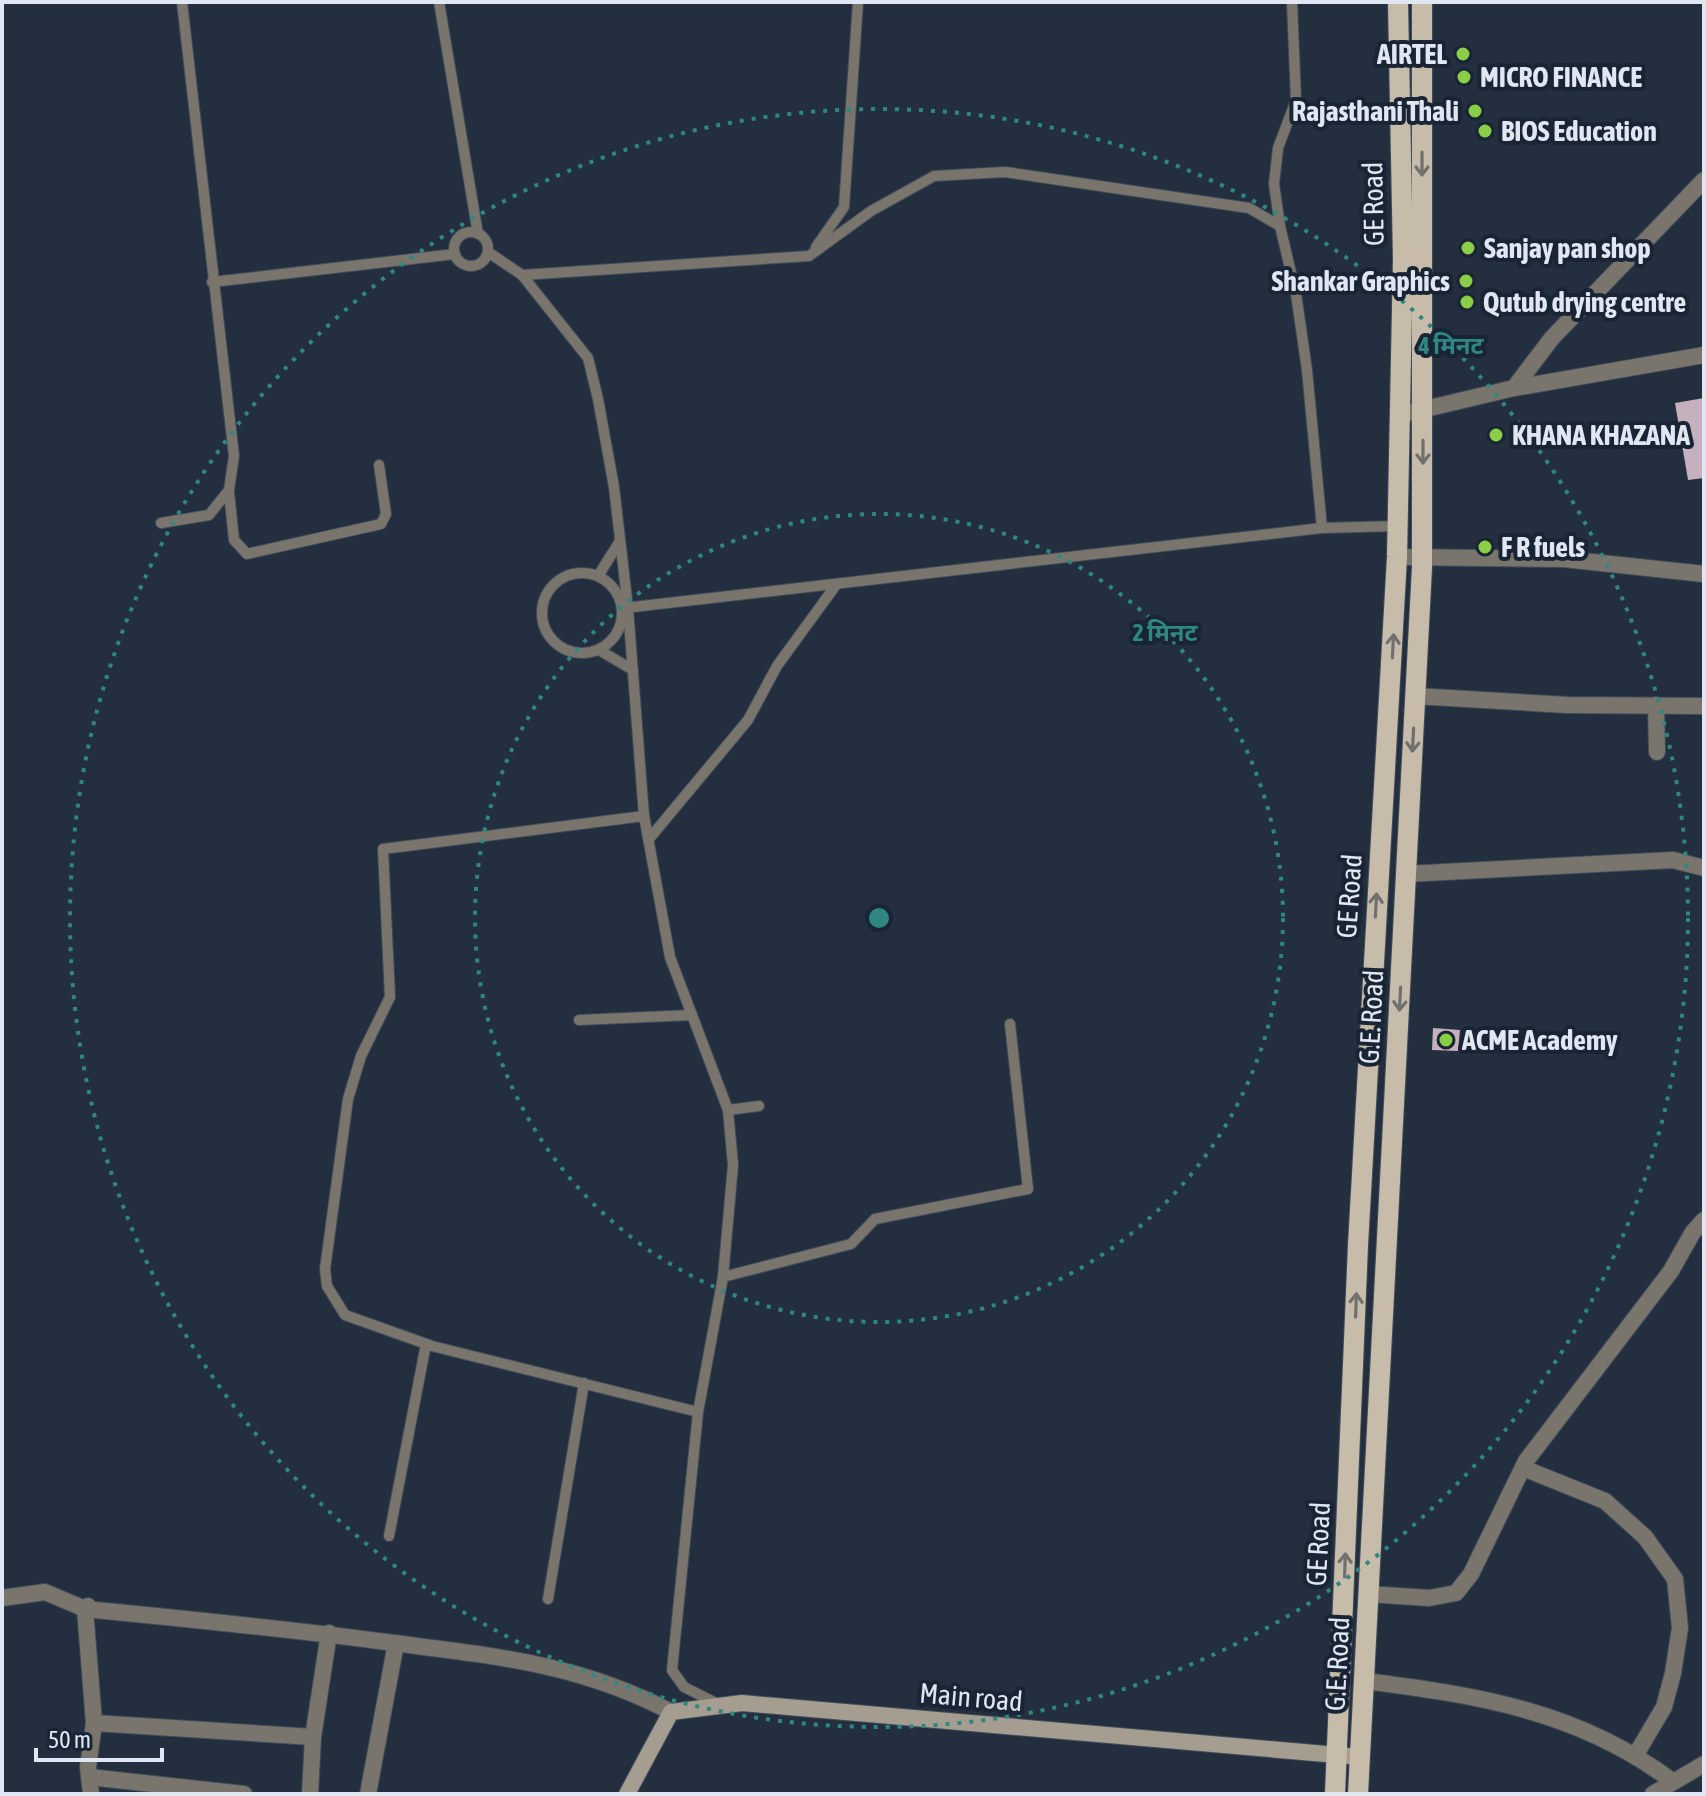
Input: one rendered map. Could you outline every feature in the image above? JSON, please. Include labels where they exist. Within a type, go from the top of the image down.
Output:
[{"type":"main road","name":"GE Road","points":[[1335,1794],[1359,1231],[1397,557],[1403,259],[1398,2]]},
{"type":"main road","name":"G.E. Road","points":[[1358,1794],[1422,559],[1422,2]]},
{"type":"street","points":[[1514,388],[1552,338],[1704,180]]},
{"type":"street","points":[[1400,415],[1514,388],[1704,355]]},
{"type":"street","points":[[1397,557],[1564,559],[1704,574]]},
{"type":"street","points":[[1415,696],[1704,706]]},
{"type":"street","points":[[1656,705],[1657,752]]},
{"type":"street","points":[[1406,874],[1673,860],[1704,868]]},
{"type":"street","points":[[1368,1594],[1429,1598],[1456,1593],[1471,1574],[1523,1468],[1671,1271],[1704,1220]]},
{"type":"street","points":[[1523,1468],[1605,1501],[1645,1537],[1675,1579],[1680,1628],[1673,1673],[1664,1707],[1635,1756]]},
{"type":"street","points":[[2,1598],[45,1592],[86,1607],[329,1633],[563,1668],[617,1686],[671,1712],[627,1794]]},
{"type":"street","points":[[86,1607],[94,1723],[90,1786],[244,1794]]},
{"type":"street","points":[[310,1794],[313,1737],[329,1633]]},
{"type":"street","points":[[368,1794],[396,1643]]},
{"type":"street","points":[[1364,1681],[1415,1687],[1552,1715],[1635,1756],[1672,1781]]},
{"type":"street","name":"Main road","points":[[671,1712],[758,1705],[1360,1757]]},
{"type":"street","points":[[94,1723],[313,1737]]},
{"type":"street","points":[[1653,1794],[1704,1764]]},
{"type":"street","points":[[639,1770],[639,1794]]},
{"type":"lane","points":[[182,2],[234,456],[229,490],[234,540],[247,554],[381,524],[386,507],[379,465]]},
{"type":"lane","points":[[439,2],[478,234],[486,241],[488,252],[482,262],[472,267],[461,263],[455,254],[455,243],[462,235],[478,234]]},
{"type":"lane","points":[[809,256],[844,207],[858,2]]},
{"type":"lane","points":[[1292,2],[1296,100],[1278,148],[1274,184],[1296,294],[1307,370],[1322,528]]},
{"type":"lane","points":[[522,275],[809,256],[871,211],[934,176],[1005,172],[1249,208],[1280,226]]},
{"type":"lane","points":[[488,252],[522,275],[588,358],[604,428],[620,541],[644,816],[670,957],[728,1110],[733,1165],[723,1277],[698,1412],[672,1670],[684,1687],[722,1706]]},
{"type":"lane","points":[[212,282],[455,254]]},
{"type":"lane","points":[[161,523],[209,515],[229,490]]},
{"type":"lane","points":[[625,608],[1322,528],[1398,526]]},
{"type":"lane","points":[[598,576],[620,541]]},
{"type":"lane","points":[[585,573],[598,576],[616,592],[625,608],[619,631],[599,650],[585,654],[558,646],[549,636],[542,609],[545,597],[561,578],[585,573]]},
{"type":"lane","points":[[649,839],[748,720],[777,666],[836,585]]},
{"type":"lane","points":[[599,650],[633,670]]},
{"type":"lane","points":[[644,816],[383,849],[390,997],[361,1056],[348,1099],[325,1269],[327,1286],[345,1315],[426,1344],[698,1412]]},
{"type":"lane","points":[[579,1020],[692,1015]]},
{"type":"lane","points":[[723,1277],[851,1244],[875,1219],[1028,1189],[1010,1024]]},
{"type":"lane","points":[[728,1110],[759,1106]]},
{"type":"lane","points":[[389,1536],[426,1344]]},
{"type":"lane","points":[[548,1599],[584,1383]]},
{"type":"building","points":[[1704,398],[1704,478],[1688,480],[1675,403]]},
{"type":"building","name":"ACME Academy","points":[[1433,1028],[1460,1030],[1458,1051],[1432,1050]]},
{"type":"place","name":"AIRTEL","points":[[1463,54]]},
{"type":"place","name":"MICRO FINANCE","points":[[1464,77]]},
{"type":"place","name":"Rajasthani Thali","points":[[1475,111]]},
{"type":"place","name":"BIOS Education","points":[[1485,131]]},
{"type":"place","name":"Sanjay pan shop","points":[[1468,248]]},
{"type":"place","name":"Shankar Graphics","points":[[1466,281]]},
{"type":"place","name":"Qutub drying centre","points":[[1467,302]]},
{"type":"place","name":"KHANA KHAZANA","points":[[1496,435]]},
{"type":"place","name":"F R fuels","points":[[1485,547]]},
{"type":"place","name":"ACME Academy","points":[[1446,1040]]}]
